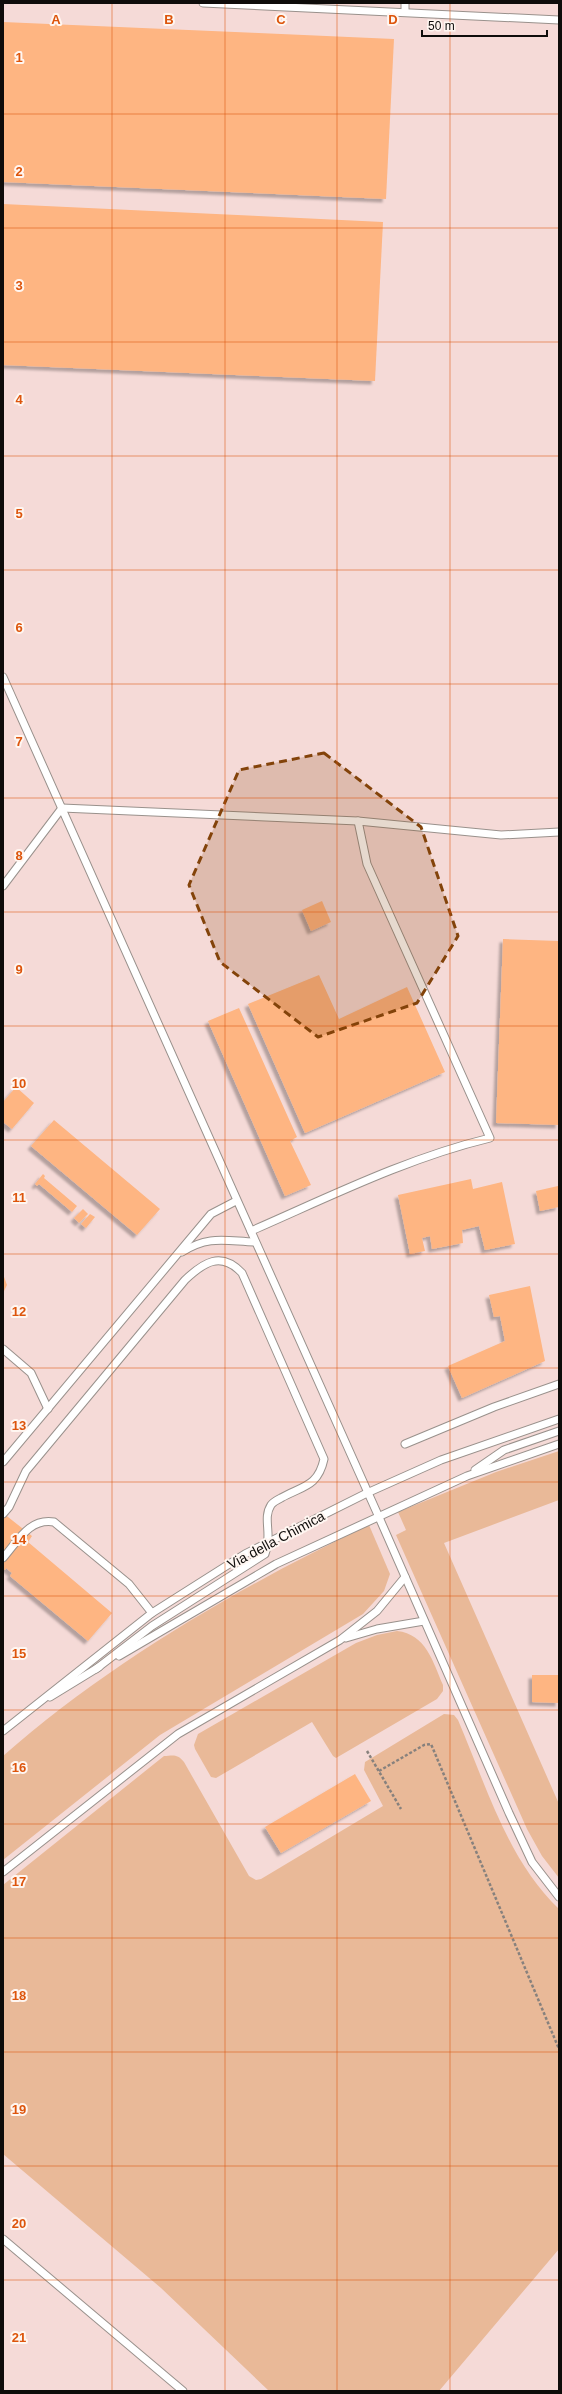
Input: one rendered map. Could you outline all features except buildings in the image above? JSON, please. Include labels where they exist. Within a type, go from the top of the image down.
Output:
[{"type":"lane","points":[[203,3],[405,12],[470,18],[559,20]]},
{"type":"lane","points":[[405,3],[405,12]]},
{"type":"lane","points":[[3,677],[532,1862],[559,1897]]},
{"type":"lane","points":[[62,808],[358,821],[501,835],[559,832]]},
{"type":"lane","points":[[3,886],[62,808]]},
{"type":"lane","points":[[250,1231],[395,1168],[446,1148],[490,1138],[368,864],[358,821]]},
{"type":"lane","points":[[3,1462],[211,1214],[236,1201]]},
{"type":"lane","points":[[177,1256],[195,1244],[208,1240],[222,1239],[255,1242]]},
{"type":"lane","points":[[3,1514],[9,1507],[26,1471],[185,1280],[208,1262],[227,1261],[242,1273],[324,1459],[319,1477],[311,1484],[272,1504],[266,1514],[268,1543],[265,1554],[152,1626],[96,1669]]},
{"type":"lane","points":[[3,1348],[30,1373],[48,1409]]},
{"type":"lane","points":[[405,1444],[494,1407],[559,1384]]},
{"type":"lane","name":"Via della Chimica","points":[[3,1731],[152,1613],[245,1554],[441,1460],[559,1419]]},
{"type":"lane","points":[[467,1476],[504,1450],[559,1431]]},
{"type":"lane","name":"Via della Chimica","points":[[23,1714],[249,1578],[378,1515],[467,1476],[559,1444]]},
{"type":"lane","points":[[3,1558],[30,1526],[46,1521],[54,1522],[129,1584],[152,1613]]},
{"type":"lane","points":[[3,1872],[178,1734],[340,1640],[377,1610],[405,1577]]},
{"type":"lane","points":[[340,1640],[377,1629],[424,1621]]},
{"type":"lane","points":[[3,2238],[183,2391]]},
{"type":"path","points":[[379,1771],[424,1745],[430,1744],[559,2049]]},
{"type":"path","points":[[367,1751],[401,1809]]},
{"type":"highlighted area","points":[[324,753],[421,827],[458,936],[417,1003],[318,1037],[220,962],[189,885],[239,770]]},
{"type":"shaded area","points":[[3,3],[559,3],[559,2391],[3,2391]]},
{"type":"shaded area","points":[[559,1451],[559,1500],[444,1543],[559,1804],[559,1878],[542,1856],[527,1829],[396,1535],[406,1530],[398,1512],[496,1472]]},
{"type":"shaded area","points":[[369,1525],[390,1574],[384,1591],[363,1614],[160,1735],[3,1860],[3,1756],[87,1689],[178,1628],[273,1574]]},
{"type":"shaded area","points":[[397,1631],[407,1633],[415,1637],[427,1650],[443,1685],[443,1691],[437,1699],[336,1758],[333,1756],[312,1722],[216,1778],[211,1777],[195,1749],[194,1745],[198,1734],[356,1643],[377,1635]]},
{"type":"shaded area","points":[[444,1714],[454,1715],[458,1720],[489,1796],[512,1845],[541,1890],[559,1909],[559,2249],[439,2391],[269,2391],[161,2288],[3,2154],[3,1885],[164,1756],[177,1756],[184,1762],[249,1876],[256,1880],[261,1879],[383,1806],[364,1770],[365,1762]]}]
